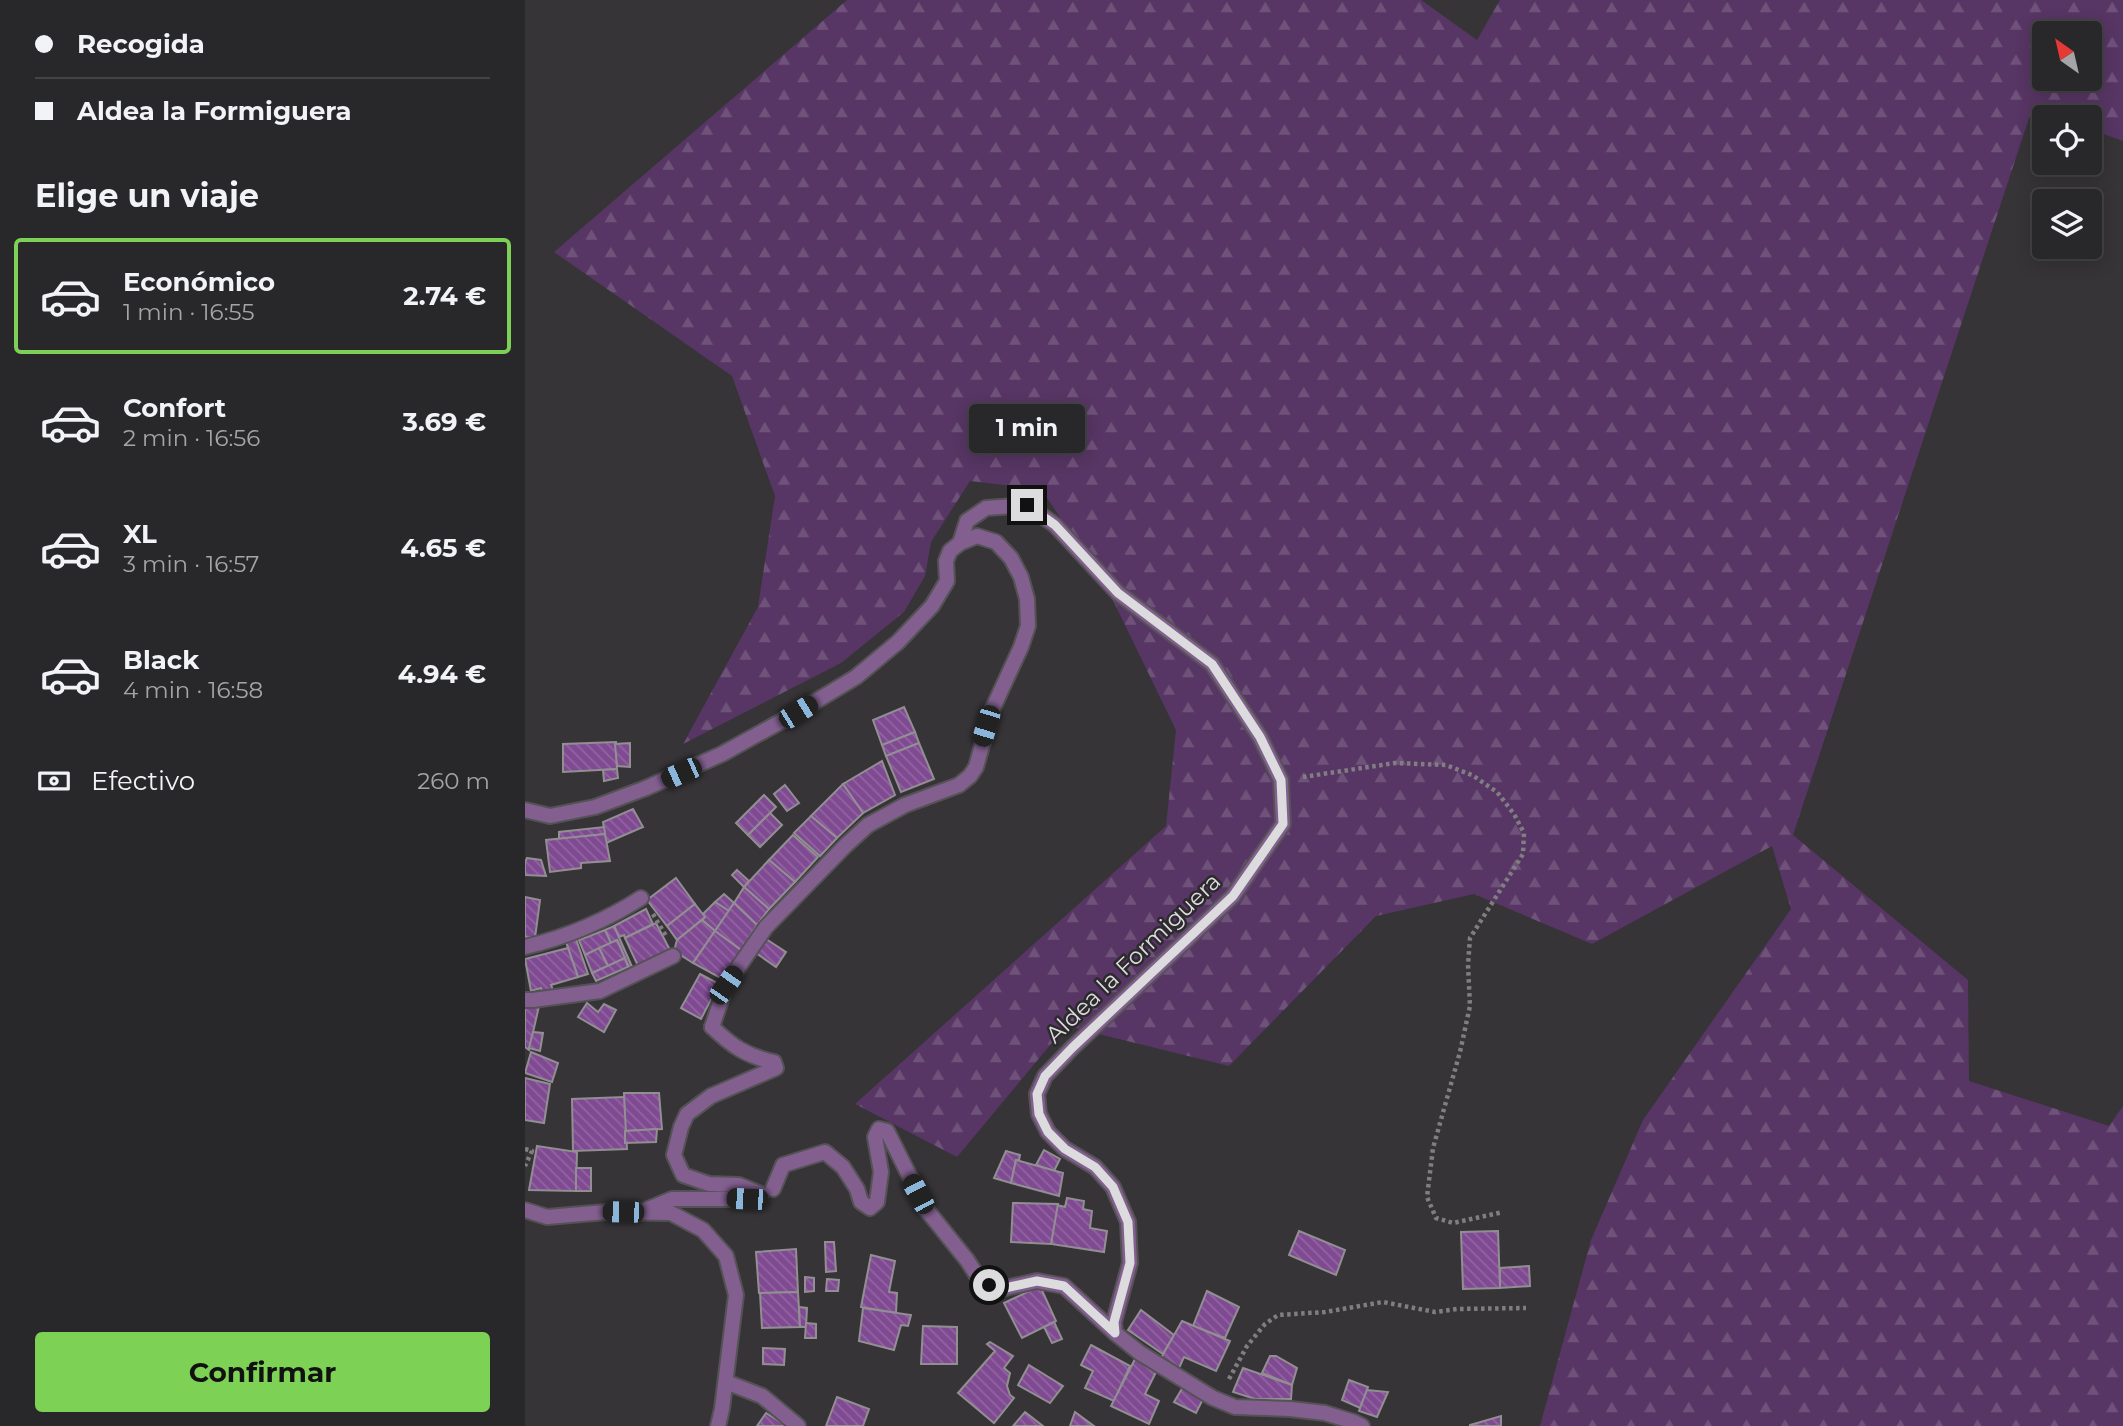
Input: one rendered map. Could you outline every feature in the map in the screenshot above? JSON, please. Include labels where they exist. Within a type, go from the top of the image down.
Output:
[{"type":"street","name":"Aldea la Formiguera","points":[[525,810],[551,816],[595,807],[634,793],[722,754],[810,705],[866,668],[898,642],[932,606],[947,581],[946,561],[950,551],[960,543],[967,521],[986,508],[1027,505],[1055,525],[1118,593],[1212,664],[1260,737],[1281,780],[1283,824],[1233,896],[1072,1048],[1045,1076],[1037,1094],[1039,1114],[1048,1132],[1065,1149],[1095,1167],[1113,1187],[1128,1222],[1130,1263],[1114,1322],[1115,1333]]},
{"type":"street","points":[[641,1212],[672,1199],[747,1199],[761,1194],[739,1185],[709,1184],[683,1175],[674,1155],[687,1114],[711,1096],[776,1069],[774,1062],[753,1057],[731,1044],[712,1027],[726,985],[766,927],[811,879],[868,825],[905,805],[958,785],[970,776],[975,767],[992,710],[1028,626],[1027,599],[1021,577],[1011,558],[996,542],[977,536],[960,543]]},
{"type":"street","points":[[525,947],[578,932],[617,914],[641,898]]},
{"type":"street","points":[[525,1000],[600,991],[673,956]]},
{"type":"street","points":[[773,1189],[783,1166],[825,1152],[843,1167],[857,1189],[860,1202],[870,1208],[877,1202],[881,1172],[875,1137],[879,1129],[887,1131],[926,1209],[978,1277],[989,1285],[1005,1288],[1037,1281],[1064,1286],[1140,1353],[1218,1400],[1235,1407],[1325,1413],[1362,1426]]},
{"type":"street","points":[[525,1210],[547,1217],[606,1212],[671,1213],[703,1230],[726,1256],[736,1295],[718,1426]]},
{"type":"street","points":[[726,1382],[762,1396],[798,1426]]},
{"type":"path","points":[[1281,780],[1395,763],[1446,765],[1472,775],[1497,792],[1524,833],[1524,854],[1470,938],[1470,1006],[1433,1148],[1427,1197],[1436,1218],[1453,1223],[1503,1212]]},
{"type":"path","points":[[525,1149],[532,1151],[525,1166]]},
{"type":"path","points":[[1218,1400],[1247,1346],[1265,1324],[1278,1315],[1325,1312],[1383,1302],[1435,1312],[1526,1308]]},
{"type":"green space","points":[[847,0],[1421,0],[1477,40],[1500,0],[2123,0],[2123,141],[2102,133],[2102,105],[2032,105],[1793,835],[1968,980],[1969,1081],[2109,1126],[2123,1106],[2123,1426],[1540,1426],[1591,1240],[1643,1120],[1791,909],[1772,846],[1592,944],[1474,894],[1376,916],[1229,1066],[1066,1026],[957,1157],[855,1104],[1166,826],[1176,730],[1105,584],[1041,489],[970,481],[931,542],[925,576],[904,612],[841,663],[683,744],[758,607],[775,496],[732,376],[554,252]]},
{"type":"building","points":[[904,707],[915,732],[882,745],[873,720]]},
{"type":"building","points":[[915,732],[919,743],[886,756],[882,745]]},
{"type":"building","points":[[616,742],[617,769],[563,772],[563,744]]},
{"type":"building","points":[[630,743],[630,767],[617,766],[615,744]]},
{"type":"building","points":[[919,743],[934,779],[901,792],[886,756]]},
{"type":"building","points":[[882,761],[895,795],[863,813],[843,784]]},
{"type":"building","points":[[617,769],[618,778],[604,781],[603,770]]},
{"type":"building","points":[[843,784],[863,813],[837,838],[811,816]]},
{"type":"building","points":[[785,785],[799,803],[787,811],[774,794]]},
{"type":"building","points":[[764,795],[776,807],[748,835],[736,823]]},
{"type":"building","points":[[633,809],[643,827],[606,843],[603,822]]},
{"type":"building","points":[[770,813],[782,825],[760,847],[748,835]]},
{"type":"building","points":[[811,816],[837,838],[820,856],[794,833]]},
{"type":"building","points":[[604,827],[605,834],[559,839],[559,832]]},
{"type":"building","points":[[605,834],[610,861],[581,863],[581,868],[550,872],[546,840]]},
{"type":"building","points":[[793,835],[818,857],[795,882],[769,860]]},
{"type":"building","points":[[527,858],[541,860],[546,876],[525,875]]},
{"type":"building","points":[[769,860],[795,882],[769,909],[744,887]]},
{"type":"building","points":[[737,870],[749,881],[744,887],[732,875]]},
{"type":"building","points":[[676,878],[695,904],[667,926],[647,900]]},
{"type":"building","points":[[744,887],[769,909],[757,925],[734,903]]},
{"type":"building","points":[[724,894],[734,903],[729,911],[715,902]]},
{"type":"building","points":[[525,897],[540,900],[535,938],[525,937]]},
{"type":"building","points":[[715,902],[729,911],[715,931],[702,920],[705,917],[703,914]]},
{"type":"building","points":[[734,903],[757,925],[741,950],[715,931]]},
{"type":"building","points":[[695,904],[705,917],[677,940],[667,926]]},
{"type":"building","points":[[646,909],[653,924],[625,938],[624,935],[619,937],[614,926]]},
{"type":"building","points":[[702,920],[715,931],[693,963],[674,951],[677,940]]},
{"type":"building","points":[[656,923],[670,950],[638,966],[625,938]]},
{"type":"building","points":[[614,926],[633,969],[630,970],[617,940],[611,943],[605,930]]},
{"type":"building","points":[[605,930],[611,943],[585,955],[579,940]]},
{"type":"building","points":[[715,931],[741,950],[724,980],[693,963]]},
{"type":"building","points":[[576,939],[588,974],[578,977],[566,942]]},
{"type":"building","points":[[766,939],[786,952],[776,967],[756,953]]},
{"type":"building","points":[[617,940],[625,958],[608,966],[599,948]]},
{"type":"building","points":[[568,948],[578,977],[551,985],[553,990],[542,992],[541,988],[531,991],[525,959]]},
{"type":"building","points":[[599,948],[608,966],[592,973],[585,955]]},
{"type":"building","points":[[625,958],[628,967],[596,981],[592,973]]},
{"type":"building","points":[[700,974],[719,984],[701,1019],[681,1008]]},
{"type":"building","points":[[587,1003],[598,1012],[604,1004],[616,1010],[604,1032],[578,1017]]},
{"type":"building","points":[[525,1005],[539,1006],[529,1050],[525,1047]]},
{"type":"building","points":[[533,1032],[543,1033],[540,1051],[529,1048]]},
{"type":"building","points":[[531,1052],[558,1063],[552,1082],[525,1073]]},
{"type":"building","points":[[525,1078],[550,1084],[544,1123],[525,1120]]},
{"type":"building","points":[[624,1093],[659,1093],[662,1129],[625,1131]]},
{"type":"building","points":[[624,1097],[627,1149],[573,1151],[572,1099]]},
{"type":"building","points":[[657,1129],[656,1142],[625,1143],[625,1131]]},
{"type":"building","points":[[537,1146],[577,1152],[576,1191],[529,1190]]},
{"type":"building","points":[[1044,1150],[1060,1159],[1054,1171],[1036,1165]]},
{"type":"building","points":[[1006,1151],[1020,1155],[1019,1160],[1016,1160],[1011,1183],[994,1178]]},
{"type":"building","points":[[1016,1160],[1063,1173],[1059,1196],[1011,1183]]},
{"type":"building","points":[[576,1168],[591,1168],[591,1191],[576,1191]]},
{"type":"building","points":[[1067,1198],[1084,1201],[1083,1209],[1092,1211],[1090,1228],[1107,1231],[1104,1252],[1051,1244],[1057,1205],[1065,1207]]},
{"type":"building","points":[[1013,1203],[1058,1204],[1051,1244],[1011,1242]]},
{"type":"building","points":[[1299,1231],[1345,1250],[1336,1275],[1289,1255]]},
{"type":"building","points":[[1498,1231],[1500,1288],[1463,1289],[1461,1232]]},
{"type":"building","points":[[825,1242],[834,1242],[836,1271],[826,1272]]},
{"type":"building","points":[[796,1249],[798,1292],[759,1293],[756,1252]]},
{"type":"building","points":[[871,1255],[895,1261],[889,1292],[897,1293],[896,1313],[861,1307]]},
{"type":"building","points":[[1529,1266],[1530,1286],[1500,1288],[1500,1268]]},
{"type":"building","points":[[805,1277],[814,1278],[814,1291],[805,1292]]},
{"type":"building","points":[[827,1279],[839,1280],[838,1291],[826,1291]]},
{"type":"building","points":[[1040,1286],[1056,1321],[1022,1338],[1004,1303]]},
{"type":"building","points":[[1207,1291],[1239,1307],[1225,1338],[1193,1326]]},
{"type":"building","points":[[798,1292],[800,1327],[762,1328],[760,1293]]},
{"type":"building","points":[[799,1307],[807,1308],[806,1327],[800,1327]]},
{"type":"building","points":[[863,1308],[911,1315],[908,1326],[901,1325],[894,1350],[859,1341]]},
{"type":"building","points":[[1141,1310],[1174,1335],[1163,1354],[1128,1330]]},
{"type":"building","points":[[1182,1321],[1230,1341],[1216,1371],[1184,1357],[1179,1368],[1161,1358]]},
{"type":"building","points":[[1054,1322],[1062,1339],[1052,1343],[1044,1327]]},
{"type":"building","points":[[806,1323],[816,1324],[816,1338],[805,1338]]},
{"type":"building","points":[[923,1326],[957,1327],[957,1364],[921,1364]]},
{"type":"building","points":[[990,1342],[1013,1356],[1004,1368],[1010,1373],[1007,1386],[1014,1398],[994,1423],[958,1393],[995,1351],[987,1344]]},
{"type":"building","points":[[1091,1345],[1130,1366],[1114,1401],[1085,1388],[1093,1371],[1081,1365]]},
{"type":"building","points":[[763,1348],[785,1349],[784,1365],[763,1364]]},
{"type":"building","points":[[1270,1356],[1276,1356],[1297,1368],[1292,1385],[1262,1373]]},
{"type":"building","points":[[1135,1359],[1156,1372],[1145,1394],[1159,1401],[1149,1424],[1111,1406]]},
{"type":"building","points":[[1029,1365],[1063,1386],[1050,1403],[1018,1385]]},
{"type":"building","points":[[1243,1368],[1292,1385],[1291,1399],[1255,1399],[1233,1392]]},
{"type":"building","points":[[1349,1380],[1368,1387],[1360,1408],[1342,1400]]},
{"type":"building","points":[[1183,1387],[1204,1397],[1196,1413],[1174,1402]]},
{"type":"building","points":[[1367,1390],[1388,1392],[1377,1417],[1359,1411]]},
{"type":"building","points":[[837,1397],[869,1409],[863,1426],[826,1426]]},
{"type":"building","points":[[1025,1412],[1043,1426],[1013,1426]]},
{"type":"building","points":[[1075,1412],[1094,1426],[1070,1426]]},
{"type":"building","points":[[766,1413],[787,1426],[757,1426]]},
{"type":"building","points":[[1501,1416],[1501,1426],[1470,1426],[1470,1425]]},
{"type":"route","points":[[989,1285],[1005,1288],[1037,1281],[1064,1286],[1115,1333],[1114,1322],[1130,1263],[1128,1222],[1113,1187],[1095,1167],[1065,1149],[1048,1132],[1039,1114],[1037,1094],[1045,1076],[1072,1048],[1233,896],[1283,824],[1281,780],[1260,737],[1212,664],[1118,593],[1055,525],[1027,505]]}]
